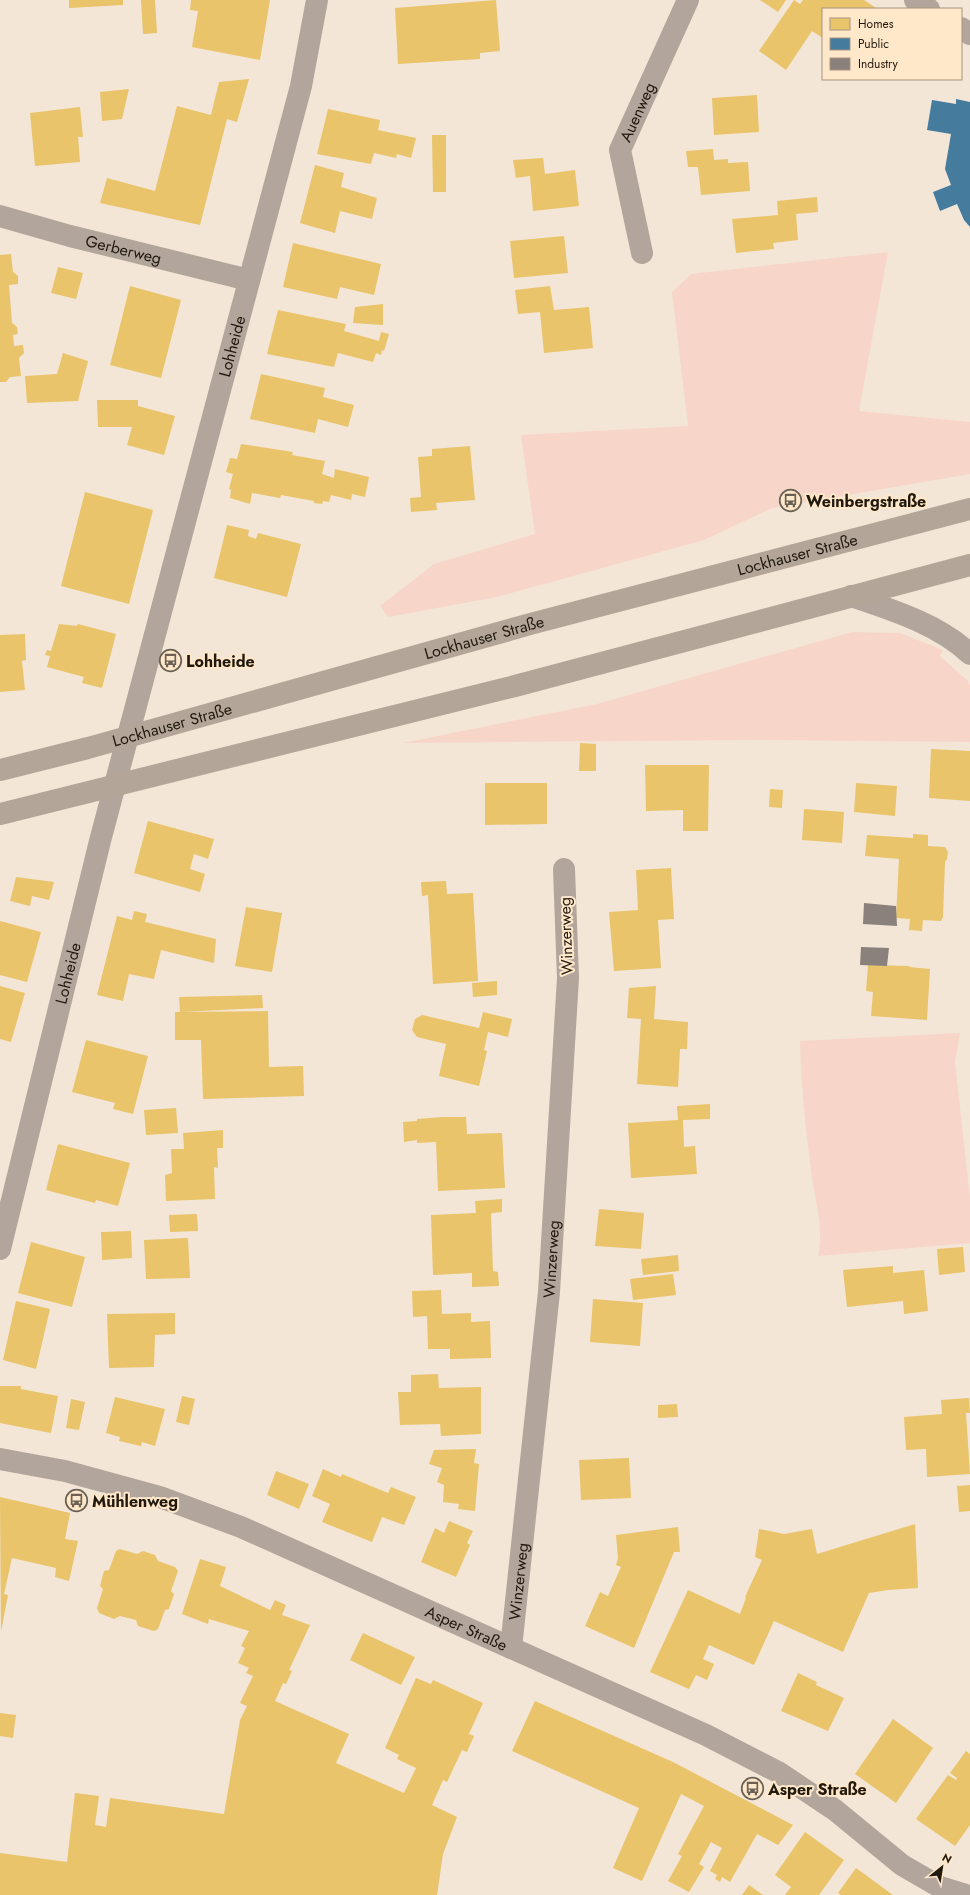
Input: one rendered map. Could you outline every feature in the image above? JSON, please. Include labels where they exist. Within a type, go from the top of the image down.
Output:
[{"type":"main road","name":"Lockhauser Straße","points":[[0,770],[96,746],[534,623],[970,509]]},
{"type":"main road","points":[[0,814],[515,686],[970,564]]},
{"type":"street","name":"Lohheide","points":[[0,1249],[109,808],[301,86],[317,0]]},
{"type":"street","name":"Auenweg","points":[[642,253],[620,150],[688,0]]},
{"type":"street","points":[[915,0],[927,8]]},
{"type":"street","name":"Gerberweg","points":[[0,216],[70,236],[249,280]]},
{"type":"street","points":[[851,596],[893,611],[928,626],[964,648],[970,654]]},
{"type":"street","name":"Winzerweg","points":[[512,1648],[549,1292],[568,978],[564,869]]},
{"type":"street","name":"Asper Straße","points":[[0,1459],[65,1471],[168,1499],[241,1527],[706,1735],[778,1772],[835,1810],[902,1865],[940,1887],[966,1895]]},
{"type":"shaded area","points":[[888,252],[859,411],[970,422],[970,474],[772,508],[704,540],[497,597],[388,617],[380,606],[434,564],[535,534],[521,435],[688,426],[672,292],[691,274]]},
{"type":"shaded area","points":[[852,632],[900,633],[943,650],[940,656],[968,681],[970,686],[970,742],[753,740],[402,743],[597,704]]},
{"type":"shaded area","points":[[960,1033],[955,1062],[970,1198],[970,1243],[818,1256],[820,1246],[820,1226],[812,1178],[806,1127],[801,1075],[800,1041]]},
{"type":"building: Homes","points":[[69,0],[123,0],[123,5],[69,8]]},
{"type":"building: Homes","points":[[141,0],[155,0],[157,33],[143,34]]},
{"type":"building: Homes","points":[[191,0],[270,0],[260,60],[192,47],[198,11],[190,10]]},
{"type":"building: Homes","points":[[496,0],[500,51],[480,53],[480,59],[398,64],[395,8]]},
{"type":"building: Homes","points":[[760,0],[786,0],[778,12]]},
{"type":"building: Homes","points":[[794,0],[800,4],[803,0],[864,0],[876,8],[822,8],[822,37],[812,31],[786,70],[759,51]]},
{"type":"building: Homes","points":[[249,79],[237,122],[227,119],[200,225],[100,203],[107,178],[155,191],[177,106],[211,115],[219,82]]},
{"type":"building: Homes","points":[[129,89],[122,119],[102,121],[100,92]]},
{"type":"building: Homes","points":[[757,95],[759,132],[714,135],[712,98]]},
{"type":"building: Homes","points":[[80,107],[83,137],[78,137],[80,162],[35,166],[30,113]]},
{"type":"building: Homes","points":[[328,109],[380,120],[378,130],[416,138],[411,158],[397,154],[396,158],[374,153],[371,164],[317,154]]},
{"type":"building: Homes","points":[[432,135],[446,135],[446,192],[433,192]]},
{"type":"building: Homes","points":[[713,149],[714,160],[728,159],[728,163],[748,162],[750,191],[701,195],[698,167],[688,167],[686,151]]},
{"type":"building: Homes","points":[[543,158],[545,174],[575,170],[579,206],[533,211],[530,176],[516,178],[513,160]]},
{"type":"building: Homes","points":[[315,165],[344,173],[341,187],[377,198],[372,219],[340,211],[335,233],[300,223]]},
{"type":"building: Homes","points":[[817,197],[818,212],[796,214],[798,240],[773,243],[774,249],[736,253],[732,219],[778,215],[777,201]]},
{"type":"building: Homes","points":[[564,236],[568,273],[514,278],[510,241]]},
{"type":"building: Homes","points":[[293,243],[381,264],[374,295],[340,287],[337,299],[283,287]]},
{"type":"building: Homes","points":[[11,254],[13,272],[18,276],[18,284],[9,285],[12,323],[17,327],[18,334],[13,335],[14,346],[23,345],[24,353],[19,358],[21,376],[10,377],[6,382],[0,382],[0,255]]},
{"type":"building: Homes","points":[[58,267],[83,273],[76,299],[51,293]]},
{"type":"building: Homes","points":[[130,286],[181,300],[161,378],[110,365]]},
{"type":"building: Homes","points":[[550,286],[554,310],[589,307],[593,348],[544,353],[540,312],[518,314],[515,290]]},
{"type":"building: Homes","points":[[383,304],[383,325],[353,323],[355,307]]},
{"type":"building: Homes","points":[[278,310],[346,324],[344,331],[379,341],[381,332],[389,334],[384,351],[382,350],[381,355],[376,353],[373,362],[338,353],[334,367],[267,354]]},
{"type":"building: Homes","points":[[63,353],[88,361],[78,401],[27,403],[25,376],[57,374]]},
{"type":"building: Homes","points":[[261,374],[325,388],[323,397],[354,405],[348,427],[318,419],[315,433],[250,419]]},
{"type":"building: Homes","points":[[97,400],[138,400],[138,406],[175,416],[164,455],[127,445],[132,427],[98,427]]},
{"type":"building: Homes","points":[[241,444],[293,452],[292,455],[325,461],[322,474],[334,478],[335,469],[369,477],[365,497],[352,494],[351,500],[331,495],[329,502],[323,501],[322,504],[314,503],[314,501],[281,495],[280,498],[252,493],[250,504],[230,498],[231,490],[229,489],[233,474],[226,472],[230,458],[237,459]]},
{"type":"building: Homes","points":[[470,446],[475,500],[436,503],[437,510],[411,512],[410,498],[421,497],[418,457],[432,456],[432,449]]},
{"type":"building: Homes","points":[[85,492],[153,510],[129,604],[61,586]]},
{"type":"building: Homes","points":[[227,525],[249,530],[248,536],[256,539],[258,533],[301,544],[287,597],[214,578]]},
{"type":"building: Homes","points":[[59,624],[77,626],[78,624],[116,634],[102,688],[82,683],[84,677],[47,667],[50,656],[45,655],[47,650],[51,651]]},
{"type":"building: Homes","points":[[25,634],[26,660],[22,661],[25,690],[0,692],[0,635]]},
{"type":"building: Homes","points":[[580,743],[596,744],[596,771],[579,771]]},
{"type":"building: Homes","points":[[931,749],[970,751],[970,801],[929,798]]},
{"type":"building: Homes","points":[[645,765],[709,765],[708,831],[683,831],[683,810],[646,811]]},
{"type":"building: Homes","points":[[485,783],[547,783],[547,824],[485,825]]},
{"type":"building: Homes","points":[[856,783],[897,786],[895,816],[854,812]]},
{"type":"building: Homes","points":[[770,789],[783,790],[782,808],[769,807]]},
{"type":"building: Homes","points":[[804,809],[844,812],[842,843],[802,840]]},
{"type":"building: Homes","points":[[148,821],[214,839],[208,859],[194,854],[190,869],[205,874],[200,892],[134,873]]},
{"type":"building: Homes","points":[[913,834],[928,835],[928,846],[945,847],[948,852],[945,862],[943,917],[941,921],[923,920],[922,931],[909,930],[910,919],[896,918],[899,859],[865,856],[867,835],[913,838]]},
{"type":"building: Homes","points":[[671,868],[674,919],[658,920],[661,968],[614,971],[609,912],[638,910],[636,870]]},
{"type":"building: Homes","points":[[16,877],[54,882],[49,900],[32,896],[30,906],[10,901]]},
{"type":"building: Homes","points":[[446,881],[447,894],[473,893],[478,981],[433,984],[428,895],[422,896],[421,882]]},
{"type":"building: Homes","points":[[246,907],[282,913],[272,972],[235,966]]},
{"type":"building: Homes","points":[[134,911],[147,914],[145,922],[216,939],[214,963],[161,950],[154,979],[129,974],[123,1001],[97,995],[117,916],[132,920]]},
{"type":"building: Homes","points":[[0,921],[41,932],[27,982],[0,975]]},
{"type":"building: Homes","points":[[868,965],[910,966],[909,967],[930,969],[927,1020],[871,1016],[873,992],[866,991]]},
{"type":"building: Homes","points":[[497,981],[497,995],[473,997],[472,983]]},
{"type":"building: Homes","points":[[0,986],[25,993],[11,1042],[0,1039]]},
{"type":"building: Homes","points":[[656,986],[654,1019],[688,1022],[687,1049],[680,1049],[678,1087],[637,1084],[641,1019],[627,1018],[629,988]]},
{"type":"building: Homes","points":[[262,995],[263,1008],[180,1012],[179,997]]},
{"type":"building: Homes","points":[[268,1011],[269,1067],[303,1066],[304,1096],[203,1099],[201,1040],[175,1040],[175,1012]]},
{"type":"building: Homes","points":[[483,1012],[512,1019],[508,1037],[488,1032],[484,1050],[487,1051],[479,1086],[439,1076],[446,1044],[417,1037],[412,1030],[415,1019],[422,1015],[479,1028]]},
{"type":"building: Homes","points":[[86,1040],[148,1056],[133,1114],[113,1109],[115,1103],[72,1092]]},
{"type":"building: Homes","points":[[710,1104],[710,1119],[683,1120],[684,1147],[695,1146],[697,1174],[631,1178],[628,1123],[678,1120],[677,1106]]},
{"type":"building: Homes","points":[[176,1108],[178,1133],[146,1135],[144,1110]]},
{"type":"building: Homes","points":[[466,1117],[467,1134],[502,1133],[505,1188],[438,1191],[436,1142],[417,1143],[417,1140],[404,1142],[403,1122],[417,1121],[417,1119]]},
{"type":"building: Homes","points":[[223,1130],[223,1148],[217,1148],[218,1168],[214,1167],[215,1199],[166,1201],[165,1175],[172,1173],[171,1149],[184,1149],[183,1133]]},
{"type":"building: Homes","points":[[58,1144],[130,1163],[118,1206],[96,1200],[95,1203],[46,1190]]},
{"type":"building: Homes","points":[[502,1199],[502,1212],[491,1214],[493,1271],[498,1272],[499,1286],[472,1287],[472,1273],[433,1275],[431,1215],[476,1213],[475,1201]]},
{"type":"building: Homes","points":[[599,1209],[644,1213],[641,1249],[595,1246]]},
{"type":"building: Homes","points":[[197,1214],[198,1231],[170,1232],[169,1215]]},
{"type":"building: Homes","points":[[131,1231],[132,1258],[102,1260],[101,1232]]},
{"type":"building: Homes","points":[[188,1238],[190,1278],[146,1279],[144,1240]]},
{"type":"building: Homes","points":[[31,1242],[85,1257],[72,1307],[18,1293]]},
{"type":"building: Homes","points":[[963,1247],[965,1272],[939,1275],[937,1249]]},
{"type":"building: Homes","points":[[678,1255],[679,1271],[643,1275],[641,1259]]},
{"type":"building: Homes","points":[[893,1266],[893,1273],[924,1270],[928,1311],[904,1314],[903,1301],[847,1307],[843,1270]]},
{"type":"building: Homes","points":[[673,1274],[676,1295],[633,1300],[630,1279]]},
{"type":"building: Homes","points":[[441,1290],[442,1314],[471,1313],[471,1322],[490,1321],[491,1358],[450,1359],[450,1349],[428,1349],[427,1316],[413,1317],[412,1291]]},
{"type":"building: Homes","points":[[593,1299],[643,1303],[640,1346],[590,1342]]},
{"type":"building: Homes","points":[[16,1301],[50,1309],[36,1369],[3,1360]]},
{"type":"building: Homes","points":[[175,1313],[175,1334],[155,1335],[154,1367],[109,1368],[107,1314]]},
{"type":"building: Homes","points":[[438,1374],[439,1388],[481,1387],[481,1434],[441,1436],[440,1424],[400,1425],[398,1392],[411,1392],[411,1375]]},
{"type":"building: Homes","points":[[0,1386],[21,1386],[21,1389],[58,1396],[51,1433],[0,1423]]},
{"type":"building: Homes","points":[[182,1396],[195,1399],[189,1425],[176,1422]]},
{"type":"building: Homes","points":[[115,1397],[165,1409],[155,1446],[142,1442],[141,1446],[119,1441],[120,1437],[106,1433]]},
{"type":"building: Homes","points":[[969,1398],[970,1413],[966,1413],[970,1474],[927,1477],[926,1449],[906,1450],[904,1417],[942,1414],[941,1400]]},
{"type":"building: Homes","points":[[71,1399],[85,1402],[79,1430],[66,1428]]},
{"type":"building: Homes","points":[[677,1404],[678,1417],[658,1418],[658,1405]]},
{"type":"building: Homes","points":[[476,1449],[474,1463],[479,1464],[475,1511],[458,1509],[459,1504],[443,1502],[444,1485],[437,1482],[442,1468],[429,1464],[434,1450]]},
{"type":"building: Homes","points":[[629,1458],[631,1498],[581,1500],[579,1460]]},
{"type":"building: Homes","points":[[323,1469],[341,1477],[342,1474],[388,1493],[391,1487],[416,1497],[404,1525],[382,1517],[372,1542],[322,1522],[330,1504],[312,1496]]},
{"type":"building: Homes","points":[[276,1471],[309,1484],[299,1509],[267,1495]]},
{"type":"building: Homes","points":[[970,1485],[970,1511],[959,1512],[957,1486]]},
{"type":"building: Homes","points":[[0,1497],[70,1513],[65,1539],[78,1541],[69,1581],[55,1577],[56,1568],[12,1558],[4,1594],[8,1595],[1,1632]]},
{"type":"building: Homes","points":[[449,1521],[473,1531],[467,1543],[470,1545],[456,1577],[421,1562],[435,1528],[444,1533]]},
{"type":"building: Homes","points":[[915,1524],[918,1588],[869,1593],[843,1652],[774,1621],[754,1665],[709,1645],[703,1659],[714,1664],[707,1680],[696,1675],[689,1689],[650,1672],[688,1590],[740,1614],[746,1598],[745,1597],[762,1560],[755,1557],[759,1529],[784,1534],[812,1529],[817,1554]]},
{"type":"building: Homes","points":[[678,1527],[680,1552],[674,1552],[634,1648],[585,1626],[600,1592],[608,1596],[621,1567],[616,1565],[618,1558],[616,1535]]},
{"type":"building: Homes","points":[[120,1549],[137,1554],[143,1551],[155,1555],[158,1561],[175,1567],[178,1571],[171,1591],[174,1594],[169,1609],[165,1610],[158,1629],[154,1631],[138,1626],[136,1620],[120,1616],[114,1619],[99,1613],[97,1608],[103,1589],[100,1586],[104,1571],[109,1570],[116,1551]]},
{"type":"building: Homes","points":[[200,1559],[226,1567],[220,1586],[270,1610],[275,1600],[286,1605],[282,1615],[310,1625],[289,1670],[292,1671],[286,1684],[283,1683],[275,1701],[349,1734],[336,1763],[404,1793],[416,1768],[397,1759],[399,1755],[385,1748],[416,1678],[431,1684],[433,1680],[483,1703],[469,1734],[474,1736],[467,1752],[462,1750],[447,1782],[443,1780],[432,1805],[457,1817],[443,1854],[437,1895],[0,1895],[0,1853],[67,1862],[75,1793],[99,1796],[95,1825],[106,1827],[110,1798],[224,1814],[240,1720],[247,1706],[240,1703],[253,1676],[246,1673],[249,1668],[238,1663],[245,1648],[241,1646],[249,1631],[209,1619],[208,1624],[182,1614]]},
{"type":"building: Homes","points":[[363,1633],[415,1657],[401,1685],[350,1660]]},
{"type":"building: Homes","points":[[798,1673],[817,1682],[816,1685],[844,1698],[828,1731],[781,1711]]},
{"type":"building: Homes","points":[[535,1701],[673,1762],[793,1825],[778,1845],[757,1834],[730,1882],[722,1877],[720,1882],[715,1879],[717,1875],[710,1871],[722,1848],[711,1842],[699,1864],[704,1867],[689,1892],[668,1881],[682,1856],[678,1854],[704,1806],[681,1794],[642,1881],[613,1868],[639,1808],[512,1751]]},
{"type":"building: Homes","points":[[0,1713],[16,1715],[13,1738],[0,1736]]},
{"type":"building: Homes","points":[[893,1719],[933,1748],[896,1803],[855,1774]]},
{"type":"building: Homes","points":[[966,1751],[970,1754],[970,1825],[955,1846],[916,1819],[948,1775],[956,1780],[957,1778],[950,1773]]},
{"type":"building: Homes","points":[[805,1832],[844,1860],[819,1895],[785,1895],[791,1887],[775,1875]]},
{"type":"building: Homes","points":[[856,1868],[893,1895],[841,1895],[838,1893]]},
{"type":"building: Homes","points":[[749,1885],[763,1895],[742,1895]]},
{"type":"building: Public","points":[[956,99],[970,102],[970,227],[964,220],[957,204],[940,211],[933,192],[951,185],[945,169],[951,134],[927,130],[932,100],[956,104]]},
{"type":"building: Industry","points":[[864,903],[896,906],[897,926],[863,924]]},
{"type":"building: Industry","points":[[861,947],[889,948],[887,966],[860,965]]},
{"type":"place","name":"Weinbergstraße","points":[[791,501]]},
{"type":"place","name":"Lohheide","points":[[170,661]]},
{"type":"place","name":"Mühlenweg","points":[[76,1501]]},
{"type":"place","name":"Asper Straße","points":[[752,1789]]}]
